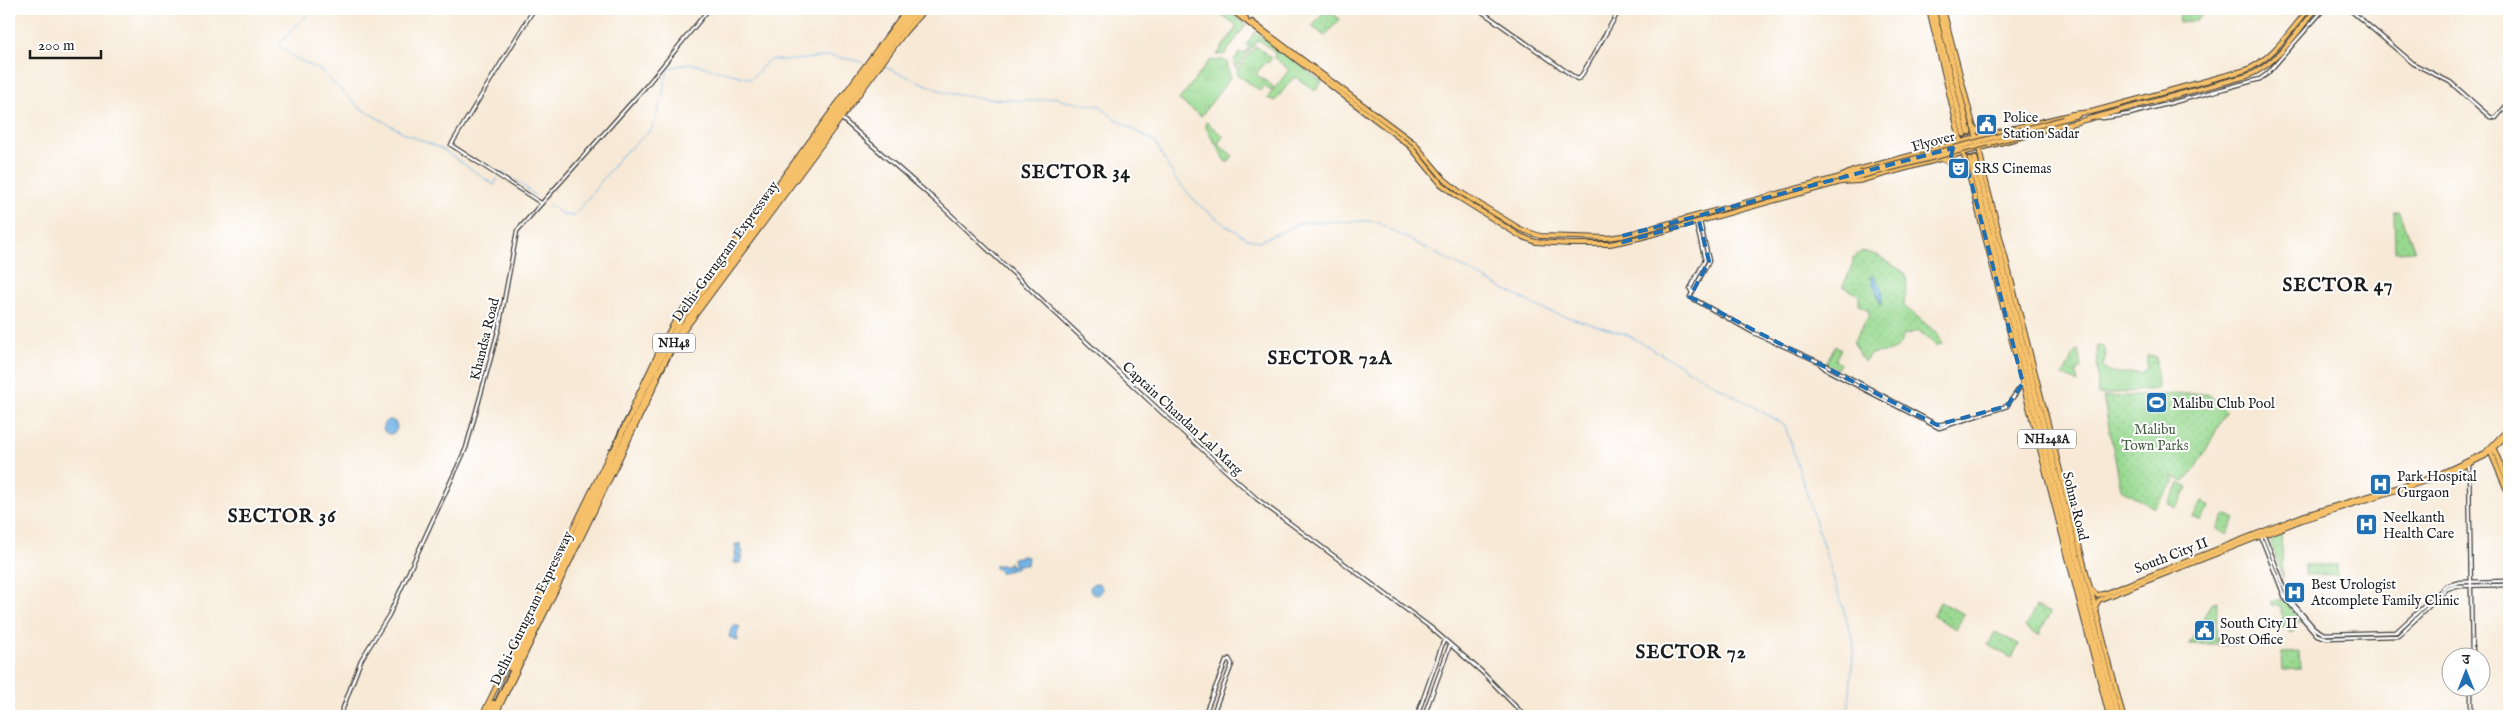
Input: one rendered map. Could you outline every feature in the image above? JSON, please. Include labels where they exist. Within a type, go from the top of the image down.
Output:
[{"type":"highway","name":"Delhi-Gurugram Expressway","points":[[487,716],[496,692],[580,525],[624,428],[680,321],[860,76],[912,9]]},
{"type":"highway","points":[[1931,9],[1964,134]]},
{"type":"highway","points":[[1938,9],[1964,134]]},
{"type":"highway","name":"Delhi-Gurugram Expressway","points":[[491,716],[628,432],[683,326],[901,30],[920,11]]},
{"type":"highway","name":"NH248A","points":[[1974,158],[2014,300]]},
{"type":"highway","name":"NH248A","points":[[1974,158],[2011,319]]},
{"type":"highway","name":"Sohna Road","points":[[2014,300],[2111,716]]},
{"type":"highway","points":[[2005,310],[2011,319]]},
{"type":"highway","name":"Sohna Road","points":[[2011,319],[2069,534]]},
{"type":"highway","points":[[2020,331],[2026,338]]},
{"type":"highway","points":[[2014,346],[2016,338]]},
{"type":"highway","name":"Sohna Road","points":[[2073,551],[2118,716]]},
{"type":"main road","points":[[860,76],[907,9]]},
{"type":"main road","points":[[496,716],[680,336],[920,11],[925,9]]},
{"type":"main road","points":[[1230,9],[1410,146],[1432,169],[1460,192],[1526,231],[1540,236],[1607,238],[1622,236],[1840,177],[1853,171],[1987,135],[2073,114],[2093,115],[2261,71],[2316,9]]},
{"type":"main road","points":[[1234,9],[1414,143],[1441,184],[1458,197],[1528,240],[1571,244],[1623,242],[1841,182],[1859,181],[1990,146],[2258,65],[2309,9]]},
{"type":"main road","points":[[1943,9],[1980,148]]},
{"type":"main road","points":[[2297,23],[2301,27]]},
{"type":"main road","name":"Flyover","points":[[1840,177],[1861,174],[2093,115]]},
{"type":"main road","points":[[1954,144],[1964,134],[1972,133],[1973,126]]},
{"type":"main road","points":[[1973,126],[1987,135]]},
{"type":"main road","points":[[1963,153],[1960,142],[1964,134]]},
{"type":"main road","points":[[1987,135],[1986,143],[1990,146]]},
{"type":"main road","points":[[1948,145],[1954,150],[1952,156]]},
{"type":"main road","points":[[1974,158],[1990,146]]},
{"type":"main road","points":[[1980,148],[1967,168],[2111,716]]},
{"type":"main road","points":[[1963,153],[1974,158]]},
{"type":"main road","points":[[1941,159],[1967,168]]},
{"type":"main road","name":"Flyover","points":[[1841,182],[1861,174]]},
{"type":"main road","points":[[1622,236],[1623,242]]},
{"type":"main road","points":[[2014,300],[2026,338],[2123,716]]},
{"type":"main road","points":[[2262,534],[2302,516],[2433,477],[2468,462],[2492,449],[2509,428]]},
{"type":"main road","points":[[2262,534],[2351,503],[2412,487],[2469,466],[2492,449],[2509,433]]},
{"type":"main road","points":[[2492,449],[2509,495]]},
{"type":"main road","points":[[2492,449],[2509,484]]},
{"type":"main road","name":"South City II","points":[[2090,588],[2097,595],[2103,594],[2262,534]]},
{"type":"main road","name":"South City II","points":[[2095,607],[2099,600],[2262,534]]},
{"type":"main road","points":[[482,716],[496,692]]},
{"type":"street","points":[[534,9],[451,145],[540,203]]},
{"type":"street","name":"Khandsa Road","points":[[340,716],[361,660],[389,615],[439,504],[464,454],[498,335],[516,233],[540,203],[647,85],[708,9]]},
{"type":"street","points":[[1478,9],[1578,79],[1620,9]]},
{"type":"street","points":[[2093,115],[2102,118],[2125,117],[2260,79],[2273,68],[2324,9]]},
{"type":"street","points":[[2349,9],[2414,64],[2446,80],[2490,117],[2496,118],[2509,102]]},
{"type":"street","name":"Captain Chandan Lal Marg","points":[[841,118],[935,200],[1172,422],[1257,498],[1444,640],[1482,672],[1525,716]]},
{"type":"street","points":[[1697,221],[1707,260],[1690,297],[1754,333],[1820,364],[1826,370],[1919,417],[1939,426],[1968,419],[2007,406],[2023,383]]},
{"type":"street","points":[[2469,466],[2472,648]]},
{"type":"street","points":[[2262,534],[2284,597],[2294,611],[2320,637],[2393,636],[2403,632],[2445,590],[2471,584]]},
{"type":"street","points":[[2262,534],[2288,596],[2317,630],[2324,634],[2396,632],[2443,587],[2456,583],[2509,583]]},
{"type":"street","points":[[1417,716],[1444,640]]},
{"type":"street","points":[[1424,716],[1450,645]]},
{"type":"street","points":[[1204,716],[1226,661],[1229,659],[1232,664],[1212,716]]},
{"type":"street","points":[[2471,698],[2472,716]]},
{"type":"highlighted area","points":[[1953,148],[1950,161],[1967,168],[2023,383],[2007,406],[1937,425],[1690,297],[1709,261],[1699,221],[1623,242],[1622,236]]},
{"type":"green space","points":[[1215,9],[1225,9],[1246,25],[1225,54],[1217,55],[1237,26]]},
{"type":"green space","points":[[1326,9],[1340,19],[1325,36],[1312,27]]},
{"type":"green space","points":[[2176,9],[2198,9],[2202,15],[2197,21],[2179,23],[2180,13],[2175,12]]},
{"type":"green space","points":[[1255,32],[1322,82],[1315,91],[1296,77],[1292,79],[1275,101],[1267,98],[1289,70],[1275,58],[1274,51],[1258,40],[1236,68],[1234,60],[1240,52],[1244,54],[1249,48],[1246,45]]},
{"type":"green space","points":[[1256,46],[1272,58],[1268,63],[1265,62],[1256,74],[1274,87],[1271,91],[1264,86],[1260,91],[1238,75],[1237,70]]},
{"type":"green space","points":[[1224,60],[1227,62],[1230,78],[1201,116],[1179,100],[1209,61]]},
{"type":"green space","points":[[1206,122],[1223,136],[1218,144],[1233,156],[1227,163],[1205,126]]},
{"type":"green space","points":[[2394,212],[2400,212],[2415,251],[2395,252]]},
{"type":"green space","points":[[1862,251],[1877,255],[1905,273],[1907,281],[1904,306],[1937,333],[1942,343],[1937,346],[1919,331],[1903,335],[1902,341],[1896,349],[1870,354],[1864,362],[1853,343],[1869,315],[1868,310],[1859,304],[1859,295],[1843,286],[1853,264],[1853,258]]},
{"type":"green space","points":[[2097,345],[2103,347],[2106,353],[2103,367],[2110,373],[2141,373],[2147,367],[2147,356],[2156,357],[2157,389],[2098,395]]},
{"type":"green space","points":[[1835,346],[1841,349],[1835,360],[1840,364],[1837,369],[1826,363]]},
{"type":"green space","points":[[2076,350],[2079,351],[2081,368],[2076,372],[2078,383],[2063,375]]},
{"type":"green space","name":"Malibu Town Parks","points":[[2208,393],[2226,412],[2198,465],[2184,482],[2172,476],[2175,481],[2154,508],[2121,489],[2103,397]]},
{"type":"green space","points":[[2179,483],[2188,488],[2176,508],[2168,504]]},
{"type":"green space","points":[[2202,501],[2210,506],[2201,521],[2193,517]]},
{"type":"green space","points":[[2225,514],[2235,519],[2227,535],[2217,529]]},
{"type":"green space","points":[[2281,531],[2283,578],[2269,537]]},
{"type":"green space","points":[[2305,565],[2337,565],[2337,575],[2305,575]]},
{"type":"green space","points":[[2271,600],[2284,600],[2303,622],[2297,622],[2294,631],[2290,633],[2286,627],[2282,628],[2281,605],[2271,605]]},
{"type":"green space","points":[[2217,601],[2216,644],[2189,644],[2212,602]]},
{"type":"green space","points":[[1940,602],[1964,614],[1956,629],[1933,616]]},
{"type":"green space","points":[[2036,606],[2050,613],[2039,635],[2025,627]]},
{"type":"green space","points":[[1995,632],[2019,644],[2012,658],[1988,645]]},
{"type":"green space","points":[[2218,637],[2235,637],[2235,645],[2218,645]]},
{"type":"green space","points":[[2299,652],[2300,669],[2283,670],[2282,653]]},
{"type":"green space","points":[[2287,711],[2287,716],[2264,716],[2264,712]]},
{"type":"water","points":[[1874,276],[1883,290],[1881,306],[1871,277]]},
{"type":"water","points":[[390,420],[395,422],[397,427],[395,432],[390,434],[385,432],[383,427],[385,422]]},
{"type":"water","points":[[741,543],[741,550],[743,551],[740,563],[734,563],[736,547],[734,545]]},
{"type":"water","points":[[1028,557],[1027,565],[1017,565],[1015,569],[1000,573],[995,568],[995,565],[1006,565],[1010,562],[1010,567],[1014,564],[1013,558]]},
{"type":"water","points":[[1094,583],[1098,583],[1102,589],[1098,595],[1094,595],[1090,591],[1090,587]]},
{"type":"water","points":[[735,625],[740,627],[737,634],[738,641],[729,637],[731,629]]},
{"type":"waterway","points":[[312,9],[278,45],[294,57],[321,71],[360,108],[406,134],[442,149],[494,185],[498,178]]},
{"type":"waterway","points":[[549,205],[564,215],[574,216],[621,156],[651,130],[660,105],[668,69],[690,63],[751,79],[769,60],[796,60],[832,56],[862,62]]},
{"type":"waterway","points":[[885,67],[946,93],[989,99],[1036,101],[1056,97],[1063,101],[1100,106],[1115,119],[1155,142],[1176,180],[1199,205],[1248,239],[1260,241],[1303,222],[1374,221],[1544,310],[1628,335],[1785,425],[1854,643],[1848,716]]},
{"type":"waterway","points":[[499,174],[503,173],[521,184],[535,196]]},
{"type":"tunnel","points":[[1969,132],[1975,158]]},
{"type":"place","name":"Police Station Sadar","points":[[1987,125]]},
{"type":"place","name":"SRS Cinemas","points":[[1958,168]]},
{"type":"place","name":"Malibu Club Pool","points":[[2156,403]]},
{"type":"place","name":"Park Hospital Gurgaon","points":[[2381,484]]},
{"type":"place","name":"Neelkanth Health Care","points":[[2367,525]]},
{"type":"place","name":"Best Urologist Atcomplete Family Clinic","points":[[2295,592]]},
{"type":"place","name":"South City II Post Office","points":[[2204,631]]},
{"type":"district","name":"SECTOR 34","points":[[1076,171]]},
{"type":"district","name":"SECTOR 47","points":[[2338,284]]},
{"type":"district","name":"SECTOR 72A","points":[[1330,357]]},
{"type":"district","name":"SECTOR 36","points":[[282,515]]},
{"type":"district","name":"SECTOR 72","points":[[1691,651]]}]
